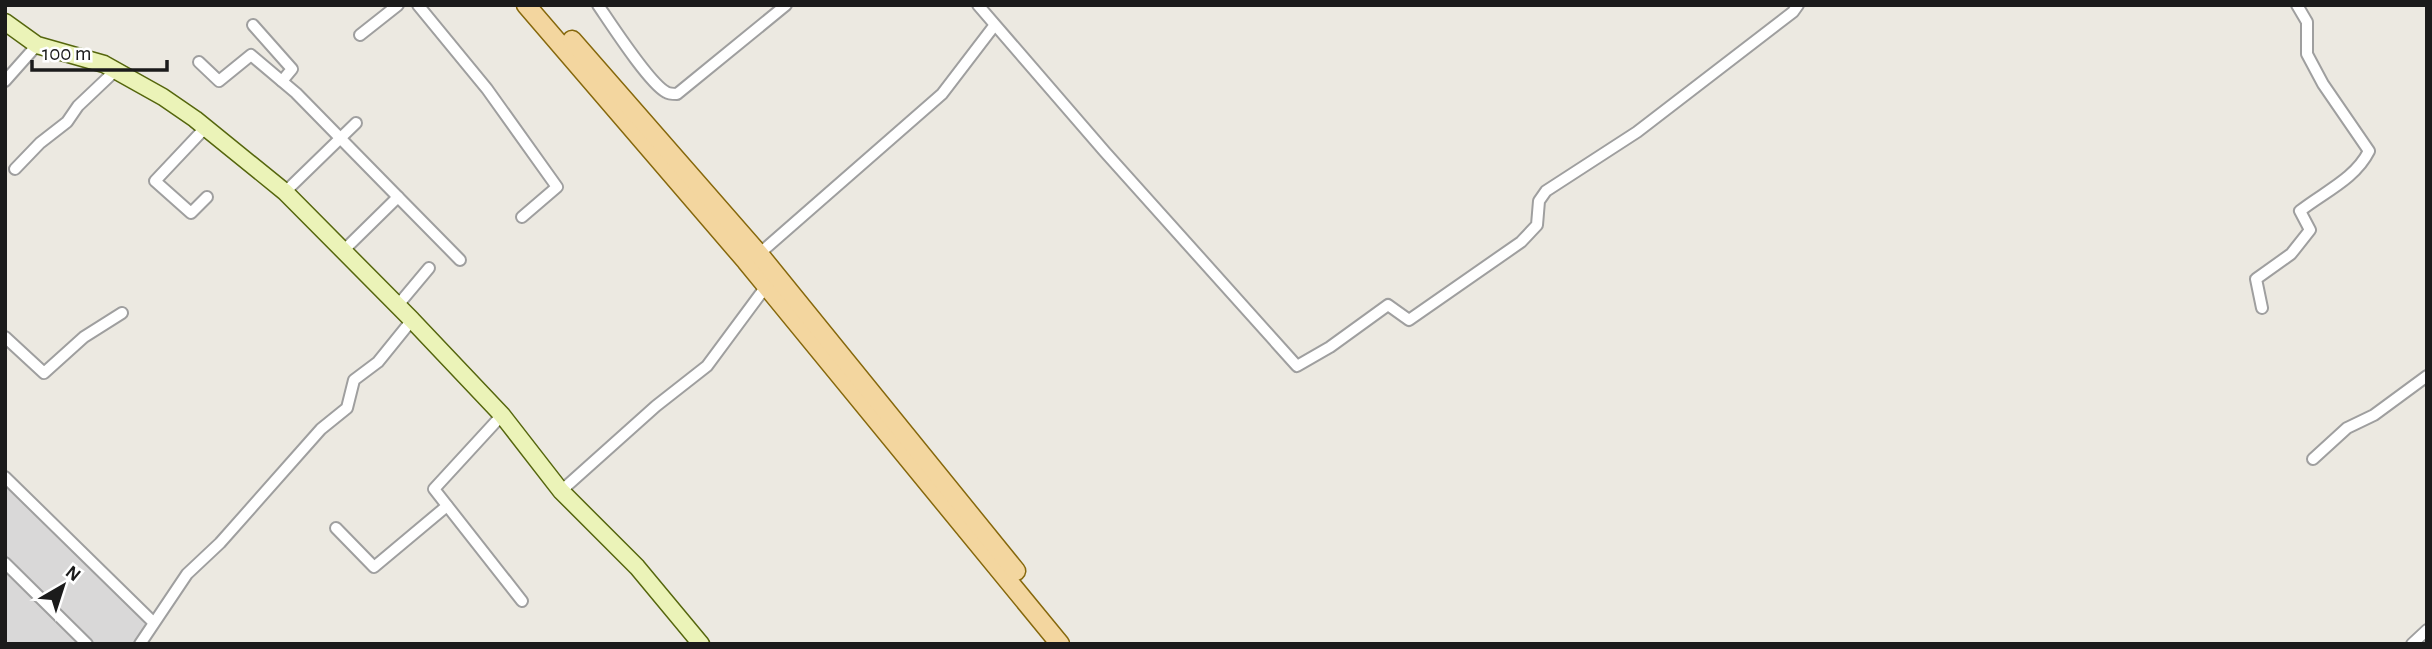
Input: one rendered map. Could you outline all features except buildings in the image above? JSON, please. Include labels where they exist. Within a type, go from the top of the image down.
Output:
[{"type":"main road","points":[[526,5],[737,250],[770,281],[1075,644]]},
{"type":"main road","points":[[542,5],[758,254],[770,281],[1060,644]]},
{"type":"street","points":[[360,35],[398,5]]},
{"type":"street","points":[[418,5],[487,89],[557,187],[522,218]]},
{"type":"street","points":[[598,5],[631,53],[667,94],[677,94],[786,5]]},
{"type":"street","points":[[978,5],[1297,366],[1330,347],[1388,305],[1409,320],[1521,242],[1537,225],[1539,201],[1546,191],[1637,132],[1798,5]]},
{"type":"street","points":[[2262,308],[2256,279],[2291,254],[2309,230],[2300,211],[2346,179],[2363,164],[2369,151],[2322,84],[2307,54],[2307,22],[2297,5]]},
{"type":"street","points":[[5,22],[37,45],[104,64],[163,97],[285,192],[398,305],[502,415],[561,491],[637,567],[701,644]]},
{"type":"street","points":[[253,25],[292,69],[282,81]]},
{"type":"street","points":[[758,254],[942,94],[994,26]]},
{"type":"street","points":[[5,81],[37,45]]},
{"type":"street","points":[[200,62],[219,81],[251,55],[341,137],[460,260]]},
{"type":"street","points":[[15,169],[66,122],[78,106],[116,70]]},
{"type":"street","points":[[285,192],[356,123]]},
{"type":"street","points":[[205,128],[155,181],[191,213],[207,197]]},
{"type":"street","points":[[344,250],[398,197]]},
{"type":"street","points":[[398,305],[429,268]]},
{"type":"street","points":[[561,491],[656,406],[707,366],[770,281]]},
{"type":"street","points":[[5,337],[44,373],[85,337],[122,313]]},
{"type":"street","points":[[140,644],[187,574],[220,543],[321,429],[347,408],[354,380],[378,362],[412,320]]},
{"type":"street","points":[[2313,459],[2347,428],[2374,415],[2427,376]]},
{"type":"street","points":[[502,415],[434,489],[522,601]]},
{"type":"street","points":[[5,477],[153,622]]},
{"type":"street","points":[[336,528],[374,567],[447,506]]},
{"type":"street","points":[[5,563],[87,644]]},
{"type":"street","points":[[2412,644],[2427,630]]},
{"type":"shaded area","points":[[5,479],[153,622],[139,644],[5,644]]}]
